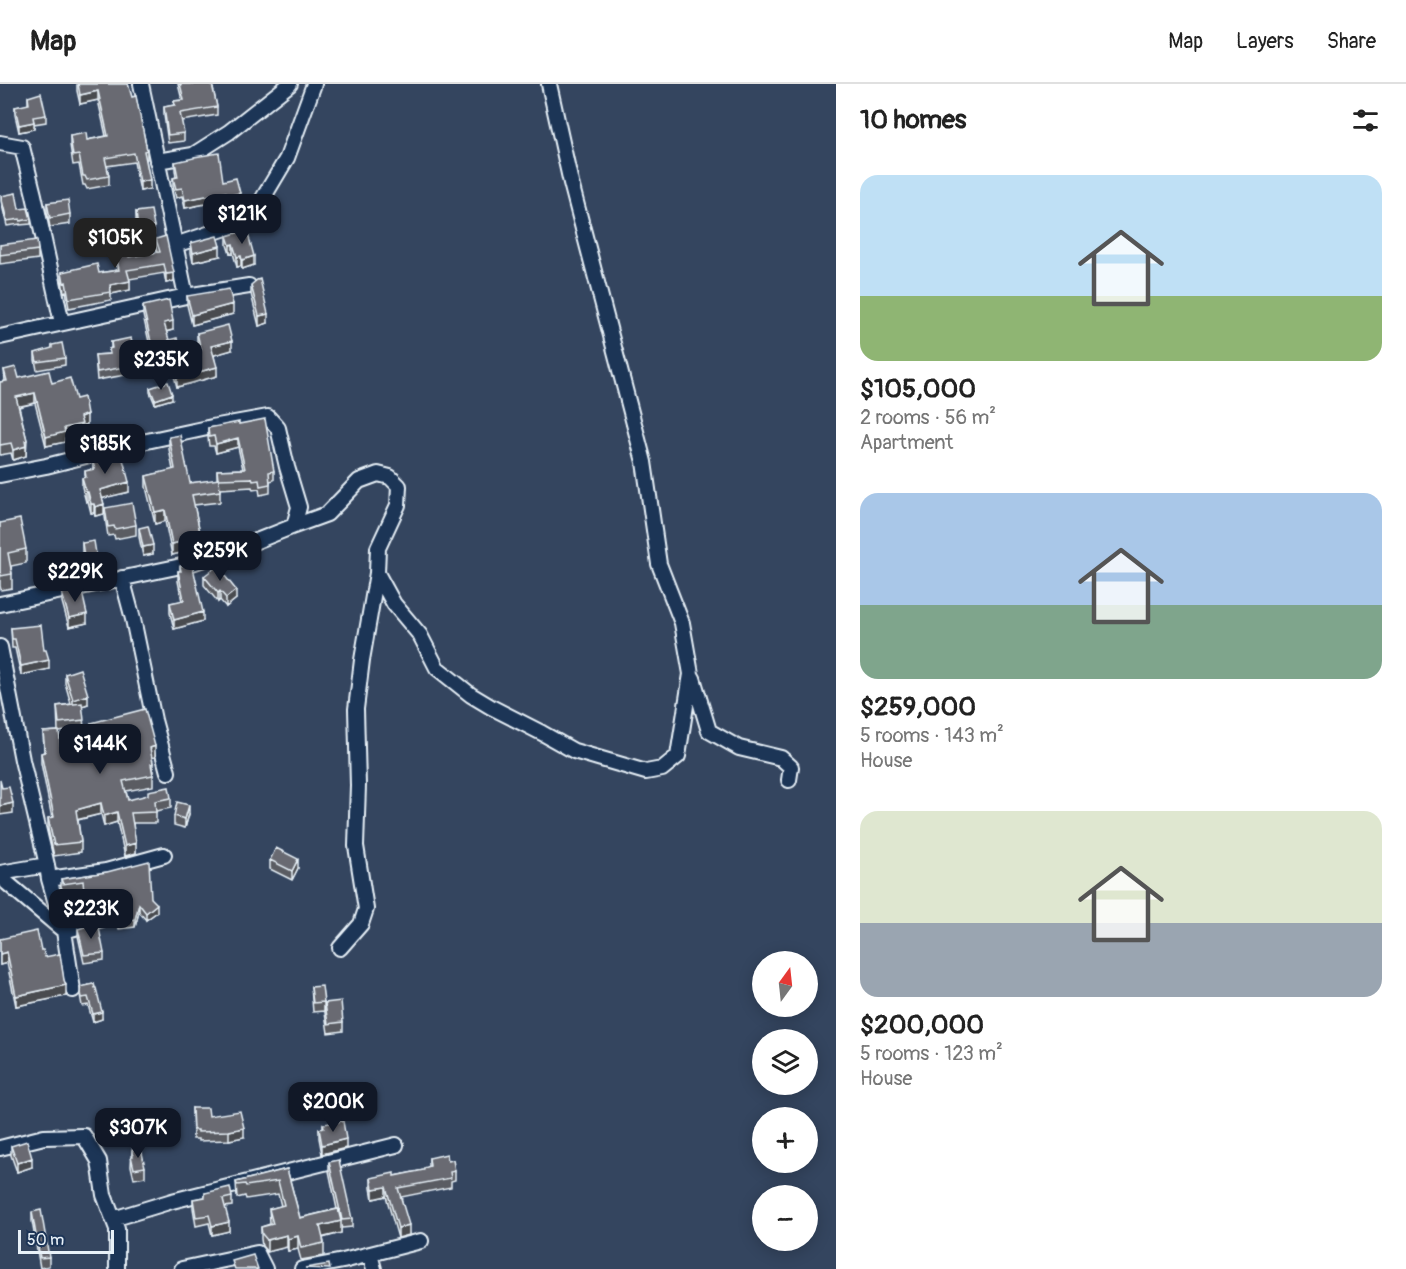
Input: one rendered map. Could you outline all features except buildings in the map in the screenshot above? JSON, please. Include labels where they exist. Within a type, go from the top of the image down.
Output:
[{"type":"street","points":[[141,84],[186,296]]},
{"type":"street","points":[[157,161],[193,155],[229,132],[290,84]]},
{"type":"street","points":[[175,245],[250,220],[286,158],[314,84]]},
{"type":"street","points":[[549,84],[573,194],[644,462],[659,564],[682,623],[691,674],[709,731],[739,748],[782,758],[791,766],[789,780]]},
{"type":"street","points":[[0,144],[22,147],[62,322]]},
{"type":"street","points":[[0,337],[186,296],[249,286]]},
{"type":"street","points":[[0,475],[155,439],[268,417],[278,428],[299,507],[294,526]]},
{"type":"street","points":[[0,604],[186,565],[249,544],[327,514],[359,481],[378,474],[390,477],[399,486],[398,505],[378,549],[377,573],[356,709],[356,846],[366,909],[361,924],[340,948]]},
{"type":"street","points":[[377,573],[394,604],[420,635],[437,668],[471,695],[574,751],[646,772],[662,769],[678,756],[691,674]]},
{"type":"street","points":[[122,578],[168,772]]},
{"type":"street","points":[[0,647],[22,760],[49,879],[64,931],[73,990]]},
{"type":"street","points":[[49,879],[106,870],[164,855]]},
{"type":"street","points":[[0,875],[46,865]]},
{"type":"street","points":[[0,875],[64,931]]},
{"type":"street","points":[[64,931],[102,920]]},
{"type":"street","points":[[0,1148],[44,1137],[84,1136],[99,1161],[104,1195],[117,1228],[114,1269]]},
{"type":"street","points":[[113,1219],[396,1145]]},
{"type":"street","points":[[302,1269],[421,1241]]},
{"type":"street","points":[[182,1269],[257,1253],[265,1269]]},
{"type":"street","points":[[370,1254],[374,1269]]}]
